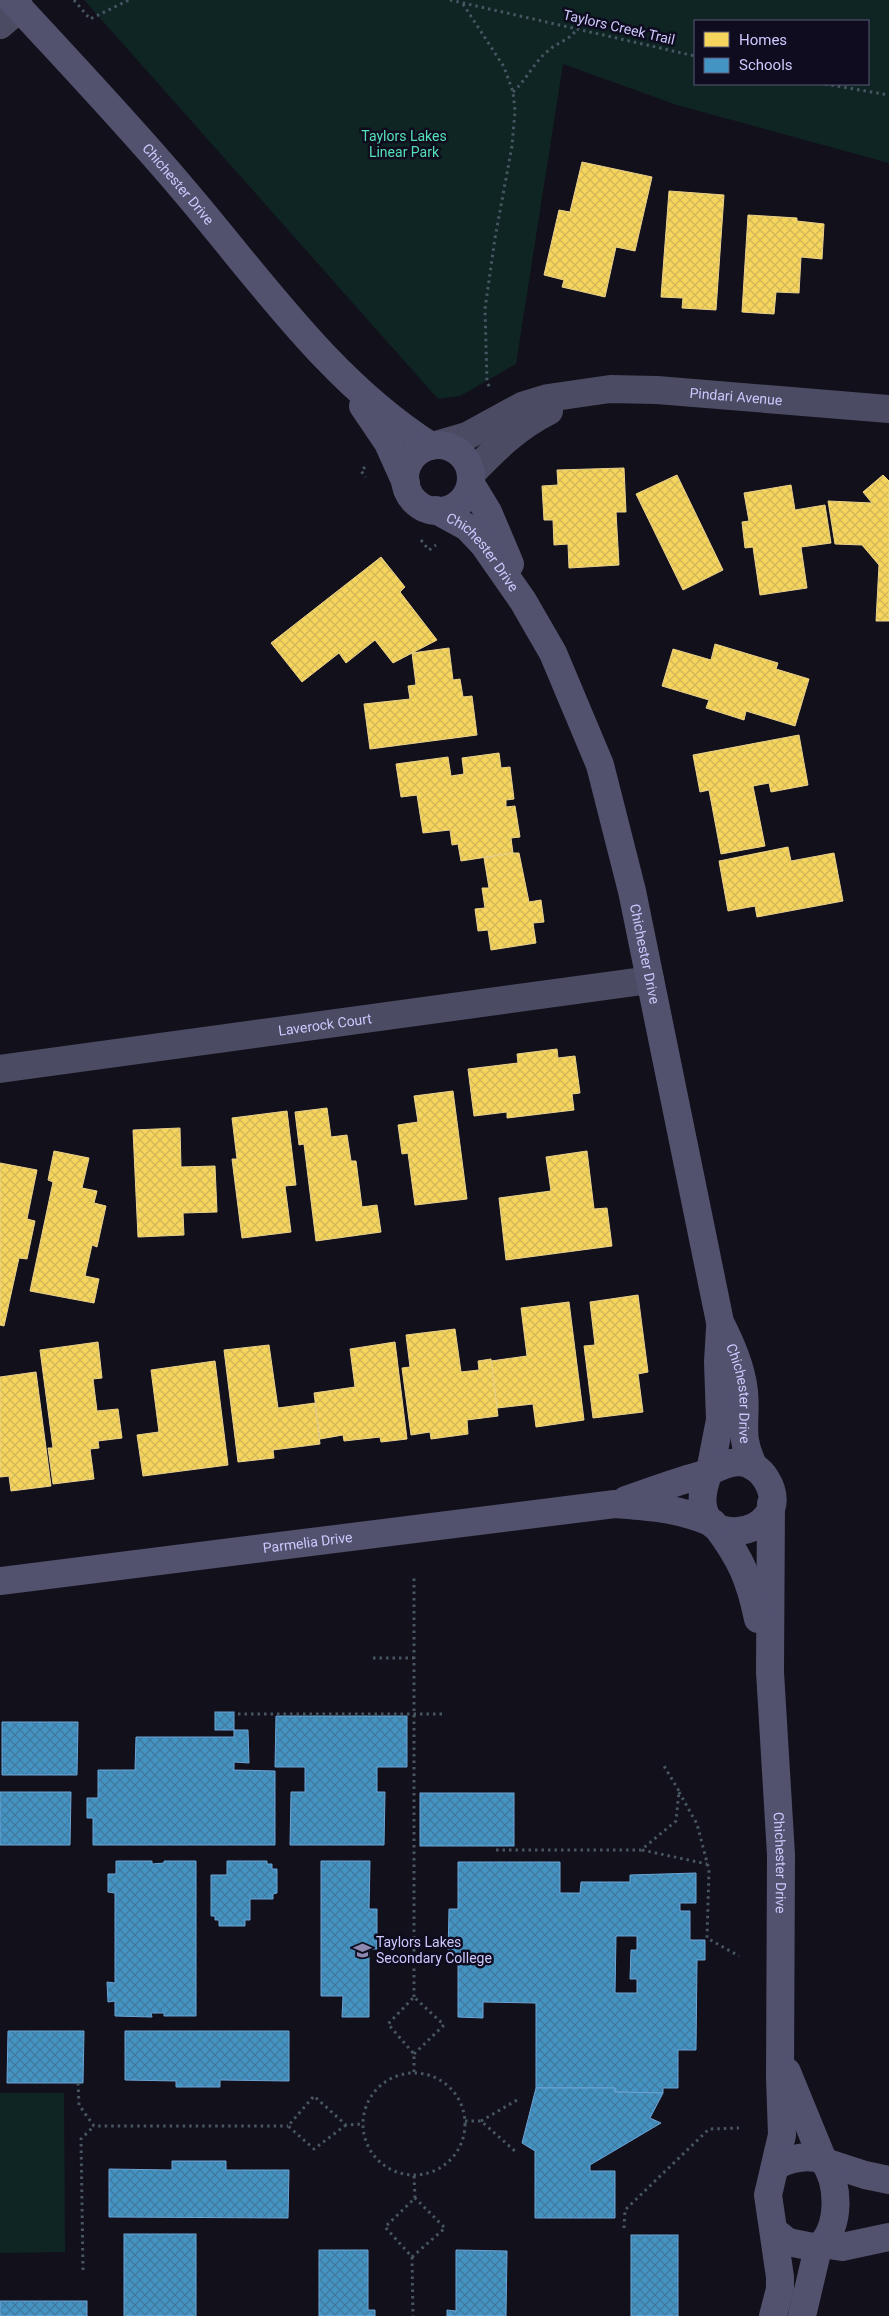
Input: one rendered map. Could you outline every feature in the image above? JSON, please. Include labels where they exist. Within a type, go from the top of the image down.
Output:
[{"type":"street","name":"Chichester Drive","points":[[11,11],[182,188],[297,328],[394,421],[434,445]]},
{"type":"street","name":"Chichester Drive","points":[[340,371],[388,443],[406,483]]},
{"type":"street","name":"Pindari Avenue","points":[[434,445],[467,436],[522,406],[548,398],[610,389],[657,390],[889,409]]},
{"type":"street","name":"Pindari Avenue","points":[[471,479],[494,449],[522,426],[584,394]]},
{"type":"street","points":[[434,445],[456,450],[469,465],[471,479],[462,500],[446,510],[426,508],[416,502],[406,483],[409,464],[422,449],[434,445]]},
{"type":"street","name":"Chichester Drive","points":[[471,479],[495,529],[523,601]]},
{"type":"street","name":"Chichester Drive","points":[[436,510],[467,527],[484,545],[523,601],[553,653],[600,766],[630,882],[720,1322],[739,1366],[744,1390],[743,1437],[745,1449],[754,1467]]},
{"type":"street","name":"Laverock Court","points":[[0,1069],[650,980]]},
{"type":"street","name":"Chichester Drive","points":[[710,1472],[720,1420],[718,1362],[720,1322]]},
{"type":"street","points":[[741,1462],[754,1467],[766,1477],[770,1485],[771,1504],[766,1517],[756,1526],[744,1532],[730,1532],[715,1525],[702,1505],[702,1494],[710,1472],[731,1463],[741,1462]]},
{"type":"street","name":"Parmelia Drive","points":[[0,1581],[615,1504],[710,1472]]},
{"type":"street","name":"Parmelia Drive","points":[[615,1504],[670,1509],[715,1525]]},
{"type":"street","name":"Chichester Drive","points":[[771,1504],[770,1672],[781,1855],[782,2135],[776,2165]]},
{"type":"street","name":"Chichester Drive","points":[[715,1525],[736,1553],[751,1585],[770,1672]]},
{"type":"street","name":"Chichester Drive","points":[[781,2054],[801,2109],[824,2161]]},
{"type":"street","points":[[773,2316],[780,2288],[780,2277],[768,2195],[776,2165],[787,2160],[808,2156],[864,2175],[889,2180]]},
{"type":"street","points":[[802,2316],[820,2246],[832,2222],[836,2202],[834,2180],[824,2161]]},
{"type":"street","points":[[774,2231],[788,2242],[820,2246],[842,2246],[889,2236]]},
{"type":"path","points":[[74,0],[90,19],[129,0]]},
{"type":"path","name":"Taylors Creek Trail","points":[[450,0],[694,56]]},
{"type":"path","points":[[463,4],[504,67],[513,92],[515,111],[513,138],[495,238],[485,309],[487,382],[492,391],[485,395]]},
{"type":"path","points":[[513,92],[535,63],[550,49],[572,36],[576,29]]},
{"type":"path","points":[[831,85],[889,95]]},
{"type":"path","points":[[414,1578],[414,1997],[388,2024],[414,2054],[414,2072]]},
{"type":"path","points":[[373,1658],[414,1658]]},
{"type":"path","points":[[238,1714],[442,1714]]},
{"type":"path","points":[[664,1766],[697,1824],[707,1864],[707,1938],[739,1956]]},
{"type":"path","points":[[641,1850],[676,1822],[679,1791]]},
{"type":"path","points":[[496,1850],[641,1850],[707,1864]]},
{"type":"path","points":[[414,1997],[444,2024],[414,2054]]},
{"type":"path","points":[[414,2072],[432,2076],[447,2084],[458,2098],[465,2114],[465,2121],[465,2132],[460,2148],[449,2162],[434,2172],[414,2176],[400,2174],[384,2166],[371,2154],[364,2140],[362,2124],[368,2100],[384,2082],[398,2075],[414,2072]]},
{"type":"path","points":[[78,2083],[79,2105],[94,2126]]},
{"type":"path","points":[[288,2126],[314,2096],[346,2125]]},
{"type":"path","points":[[465,2121],[480,2121],[517,2100]]},
{"type":"path","points":[[480,2121],[516,2152]]},
{"type":"path","points":[[83,2270],[81,2139],[94,2126],[288,2126],[314,2149],[346,2125],[362,2124]]},
{"type":"path","points":[[624,2228],[625,2210],[708,2129],[739,2128]]},
{"type":"path","points":[[412,2257],[445,2228],[415,2198],[414,2176]]},
{"type":"path","points":[[413,2316],[412,2257],[385,2228],[415,2198]]},
{"type":"green space","name":"Taylors Lakes Linear Park","points":[[84,0],[889,0],[889,163],[677,105],[563,64],[516,364],[460,396],[438,399]]},
{"type":"green space","points":[[0,2093],[64,2093],[65,2252],[0,2253]]},
{"type":"building: Homes","points":[[582,162],[652,177],[635,251],[616,247],[605,297],[562,287],[564,280],[544,275],[559,210],[570,212]]},
{"type":"building: Homes","points":[[669,191],[724,195],[716,310],[682,308],[683,298],[661,297]]},
{"type":"building: Homes","points":[[748,215],[797,218],[797,221],[824,224],[822,259],[801,257],[799,293],[776,292],[774,314],[742,312]]},
{"type":"building: Homes","points":[[624,468],[626,512],[616,512],[619,565],[569,568],[568,544],[554,545],[553,520],[544,520],[542,486],[558,485],[557,470]]},
{"type":"building: Homes","points":[[677,475],[723,570],[683,590],[636,494]]},
{"type":"building: Homes","points":[[883,475],[889,481],[889,621],[876,621],[879,565],[862,545],[835,544],[828,501],[872,503],[863,492]]},
{"type":"building: Homes","points":[[791,485],[795,510],[825,505],[831,543],[801,547],[807,588],[760,595],[753,547],[745,548],[742,522],[749,521],[744,493]]},
{"type":"building: Homes","points":[[381,557],[405,587],[400,592],[437,640],[393,663],[375,640],[346,663],[339,653],[302,682],[271,643]]},
{"type":"building: Homes","points":[[715,644],[778,663],[776,669],[809,679],[795,726],[746,711],[744,720],[706,708],[709,700],[662,686],[673,649],[711,660]]},
{"type":"building: Homes","points":[[449,648],[453,680],[460,679],[463,697],[472,696],[477,735],[370,749],[364,704],[410,699],[408,686],[416,685],[412,653]]},
{"type":"building: Homes","points":[[799,735],[808,785],[771,792],[769,783],[753,786],[765,846],[721,854],[709,790],[700,792],[693,755]]},
{"type":"building: Homes","points":[[499,753],[501,768],[510,767],[514,799],[506,800],[506,807],[515,806],[520,837],[511,838],[513,853],[461,861],[458,844],[452,845],[450,830],[423,833],[417,795],[401,797],[396,764],[448,757],[451,776],[464,774],[462,758]]},
{"type":"building: Homes","points":[[788,847],[791,861],[834,853],[843,901],[757,917],[755,906],[728,911],[719,861]]},
{"type":"building: Homes","points":[[519,853],[529,902],[541,900],[544,922],[533,923],[536,943],[491,950],[488,930],[478,931],[475,909],[485,908],[482,888],[489,888],[484,858]]},
{"type":"building: Homes","points":[[557,1049],[558,1058],[575,1056],[580,1093],[572,1094],[574,1110],[507,1118],[507,1112],[474,1116],[468,1069],[518,1063],[517,1054]]},
{"type":"building: Homes","points":[[453,1091],[467,1199],[415,1205],[408,1153],[402,1154],[398,1125],[418,1122],[414,1096]]},
{"type":"building: Homes","points":[[327,1108],[331,1137],[347,1135],[351,1161],[356,1161],[362,1207],[377,1205],[381,1232],[316,1241],[304,1144],[299,1145],[295,1112]]},
{"type":"building: Homes","points":[[287,1111],[296,1185],[285,1186],[291,1232],[242,1238],[232,1159],[237,1159],[232,1118]]},
{"type":"building: Homes","points":[[180,1128],[181,1167],[215,1166],[217,1212],[183,1213],[184,1235],[138,1237],[133,1130]]},
{"type":"building: Homes","points":[[54,1151],[89,1158],[82,1188],[97,1191],[94,1203],[106,1206],[97,1247],[92,1245],[85,1276],[99,1279],[94,1303],[30,1291],[53,1182],[48,1180]]},
{"type":"building: Homes","points":[[587,1151],[594,1209],[607,1208],[612,1246],[506,1260],[499,1198],[551,1191],[546,1157]]},
{"type":"building: Homes","points":[[0,1163],[37,1170],[27,1219],[35,1221],[27,1259],[19,1258],[4,1326],[0,1325]]},
{"type":"building: Homes","points":[[638,1295],[648,1372],[638,1374],[643,1412],[593,1418],[584,1346],[595,1345],[590,1302]]},
{"type":"building: Homes","points":[[569,1302],[584,1420],[536,1427],[533,1404],[497,1408],[491,1361],[527,1356],[521,1308]]},
{"type":"building: Homes","points":[[455,1329],[461,1372],[479,1370],[478,1361],[491,1359],[498,1416],[467,1420],[468,1434],[431,1439],[430,1432],[411,1435],[402,1368],[410,1367],[406,1335]]},
{"type":"building: Homes","points":[[98,1342],[102,1378],[93,1379],[97,1411],[118,1409],[122,1438],[98,1441],[99,1448],[90,1449],[94,1479],[53,1484],[48,1448],[53,1448],[40,1350]]},
{"type":"building: Homes","points":[[395,1342],[407,1439],[381,1442],[380,1437],[344,1441],[343,1435],[320,1439],[314,1393],[355,1387],[350,1349]]},
{"type":"building: Homes","points":[[269,1345],[278,1408],[315,1403],[320,1444],[273,1450],[274,1458],[238,1462],[224,1350]]},
{"type":"building: Homes","points":[[215,1361],[228,1465],[143,1476],[137,1435],[159,1432],[151,1370]]},
{"type":"building: Homes","points":[[36,1372],[51,1486],[11,1491],[9,1476],[0,1477],[0,1377]]},
{"type":"building: Schools","points":[[215,1712],[234,1712],[234,1730],[215,1730]]},
{"type":"building: Schools","points":[[276,1716],[407,1716],[407,1767],[377,1767],[377,1792],[385,1792],[384,1845],[290,1845],[291,1792],[305,1792],[305,1767],[275,1767]]},
{"type":"building: Schools","points":[[2,1722],[78,1722],[77,1775],[2,1775]]},
{"type":"building: Schools","points":[[234,1730],[248,1730],[249,1763],[234,1762],[234,1770],[275,1771],[275,1845],[93,1845],[93,1818],[87,1818],[87,1798],[98,1798],[98,1770],[135,1770],[136,1737],[234,1737]]},
{"type":"building: Schools","points":[[0,1792],[71,1792],[70,1845],[0,1845]]},
{"type":"building: Schools","points":[[420,1793],[514,1793],[514,1846],[420,1846]]},
{"type":"building: Schools","points":[[116,1861],[152,1861],[152,1864],[164,1863],[164,1861],[196,1861],[196,2016],[164,2016],[164,2013],[151,2013],[152,2017],[115,2016],[115,2001],[108,2002],[107,1982],[115,1983],[115,1893],[108,1892],[108,1874],[116,1874]]},
{"type":"building: Schools","points":[[227,1861],[267,1861],[267,1864],[272,1864],[272,1869],[277,1869],[277,1893],[273,1894],[273,1899],[250,1899],[250,1920],[245,1920],[245,1926],[219,1926],[219,1920],[215,1920],[215,1916],[211,1916],[211,1875],[227,1875]]},
{"type":"building: Schools","points":[[321,1861],[370,1861],[369,1909],[377,1909],[377,1949],[369,1949],[369,2017],[342,2017],[343,1996],[321,1996]]},
{"type":"building: Schools","points":[[458,1862],[560,1862],[560,1893],[580,1893],[581,1882],[630,1882],[630,1875],[696,1873],[696,1903],[680,1903],[680,1911],[690,1911],[690,1940],[705,1940],[705,1960],[697,1960],[696,2050],[678,2050],[678,2088],[663,2088],[663,2093],[615,2092],[615,2088],[536,2088],[536,2003],[483,2002],[483,2018],[458,2017],[458,1954],[448,1954],[449,1909],[458,1909]],"holes":[[[616,1936],[637,1936],[637,1950],[631,1950],[630,1979],[637,1979],[637,1993],[615,1993]]]},
{"type":"building: Schools","points":[[8,2031],[84,2031],[83,2083],[7,2083]]},
{"type":"building: Schools","points":[[125,2031],[289,2031],[289,2081],[220,2080],[220,2087],[176,2087],[176,2081],[125,2080]]},
{"type":"building: Schools","points":[[536,2088],[615,2088],[615,2092],[663,2093],[650,2118],[661,2123],[590,2165],[590,2171],[615,2171],[615,2218],[535,2218],[535,2151],[522,2143]]},
{"type":"building: Schools","points":[[172,2161],[226,2161],[226,2170],[289,2170],[288,2218],[109,2217],[109,2169],[172,2170]]},
{"type":"building: Schools","points":[[124,2234],[196,2234],[196,2316],[124,2316]]},
{"type":"building: Schools","points":[[631,2235],[678,2235],[678,2316],[631,2316]]},
{"type":"building: Schools","points":[[319,2250],[368,2250],[368,2310],[375,2310],[375,2316],[319,2316]]},
{"type":"building: Schools","points":[[456,2250],[507,2251],[506,2316],[447,2316],[447,2310],[456,2311]]},
{"type":"building: Schools","points":[[0,2301],[87,2301],[87,2316],[0,2316]]},
{"type":"place","name":"Taylors Lakes Secondary College","points":[[362,1950]]}]
